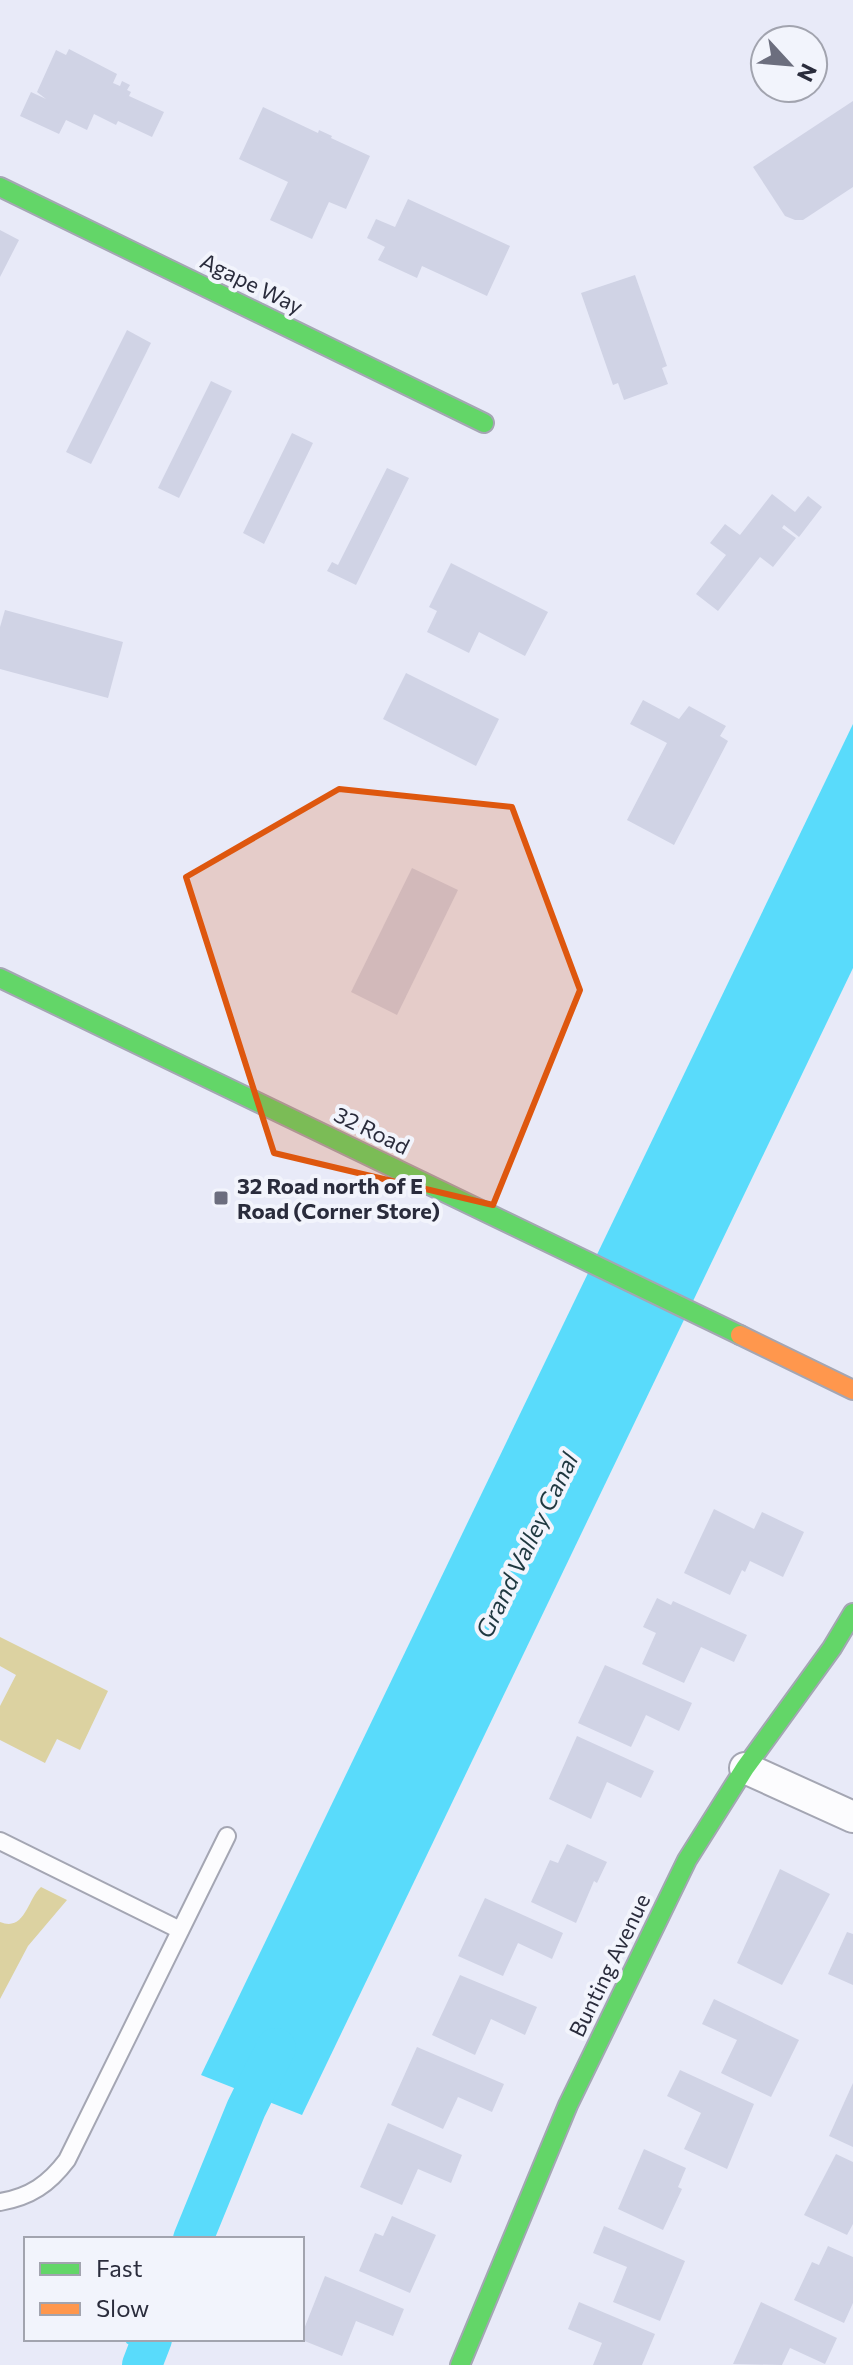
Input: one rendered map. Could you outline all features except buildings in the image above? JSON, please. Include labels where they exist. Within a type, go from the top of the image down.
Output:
[{"type":"street","name":"Agape Way","points":[[0,187],[484,423]]},
{"type":"street","name":"32 Road","points":[[0,978],[853,1390]]},
{"type":"street","name":"Bunting Avenue","points":[[460,2365],[568,2105],[687,1860],[745,1768],[832,1648],[853,1613]]},
{"type":"street","points":[[745,1768],[853,1817]]},
{"type":"lane","points":[[0,2202],[37,2191],[54,2177],[67,2160],[227,1836]]},
{"type":"lane","points":[[0,1841],[180,1930]]},
{"type":"highlighted area","points":[[339,789],[512,807],[580,990],[493,1205],[274,1153],[186,877]]},
{"type":"shaded area","points":[[0,1637],[108,1691],[80,1750],[57,1739],[45,1763],[0,1740],[0,1706],[16,1675],[0,1666]]},
{"type":"shaded area","points":[[41,1887],[67,1900],[28,1946],[0,1999],[0,1922],[15,1923],[20,1919]]},
{"type":"water","points":[[853,724],[853,968],[302,2115],[201,2075]]},
{"type":"waterway","name":"Grand Valley Canal","points":[[194,2237],[246,2109],[276,2048]]},
{"type":"waterway","points":[[136,2341],[149,2346]]},
{"type":"waterway","name":"Grand Valley Canal","points":[[142,2365],[151,2341]]},
{"type":"traffic: fast","points":[[0,187],[484,423]]},
{"type":"traffic: fast","points":[[0,978],[740,1335]]},
{"type":"traffic: fast","points":[[460,2365],[568,2105],[687,1860],[745,1768],[832,1648],[853,1613]]},
{"type":"traffic: slow","points":[[740,1335],[853,1390]]},
{"type":"place","name":"32 Road north of E Road (Corner Store)","points":[[221,1198]]}]
